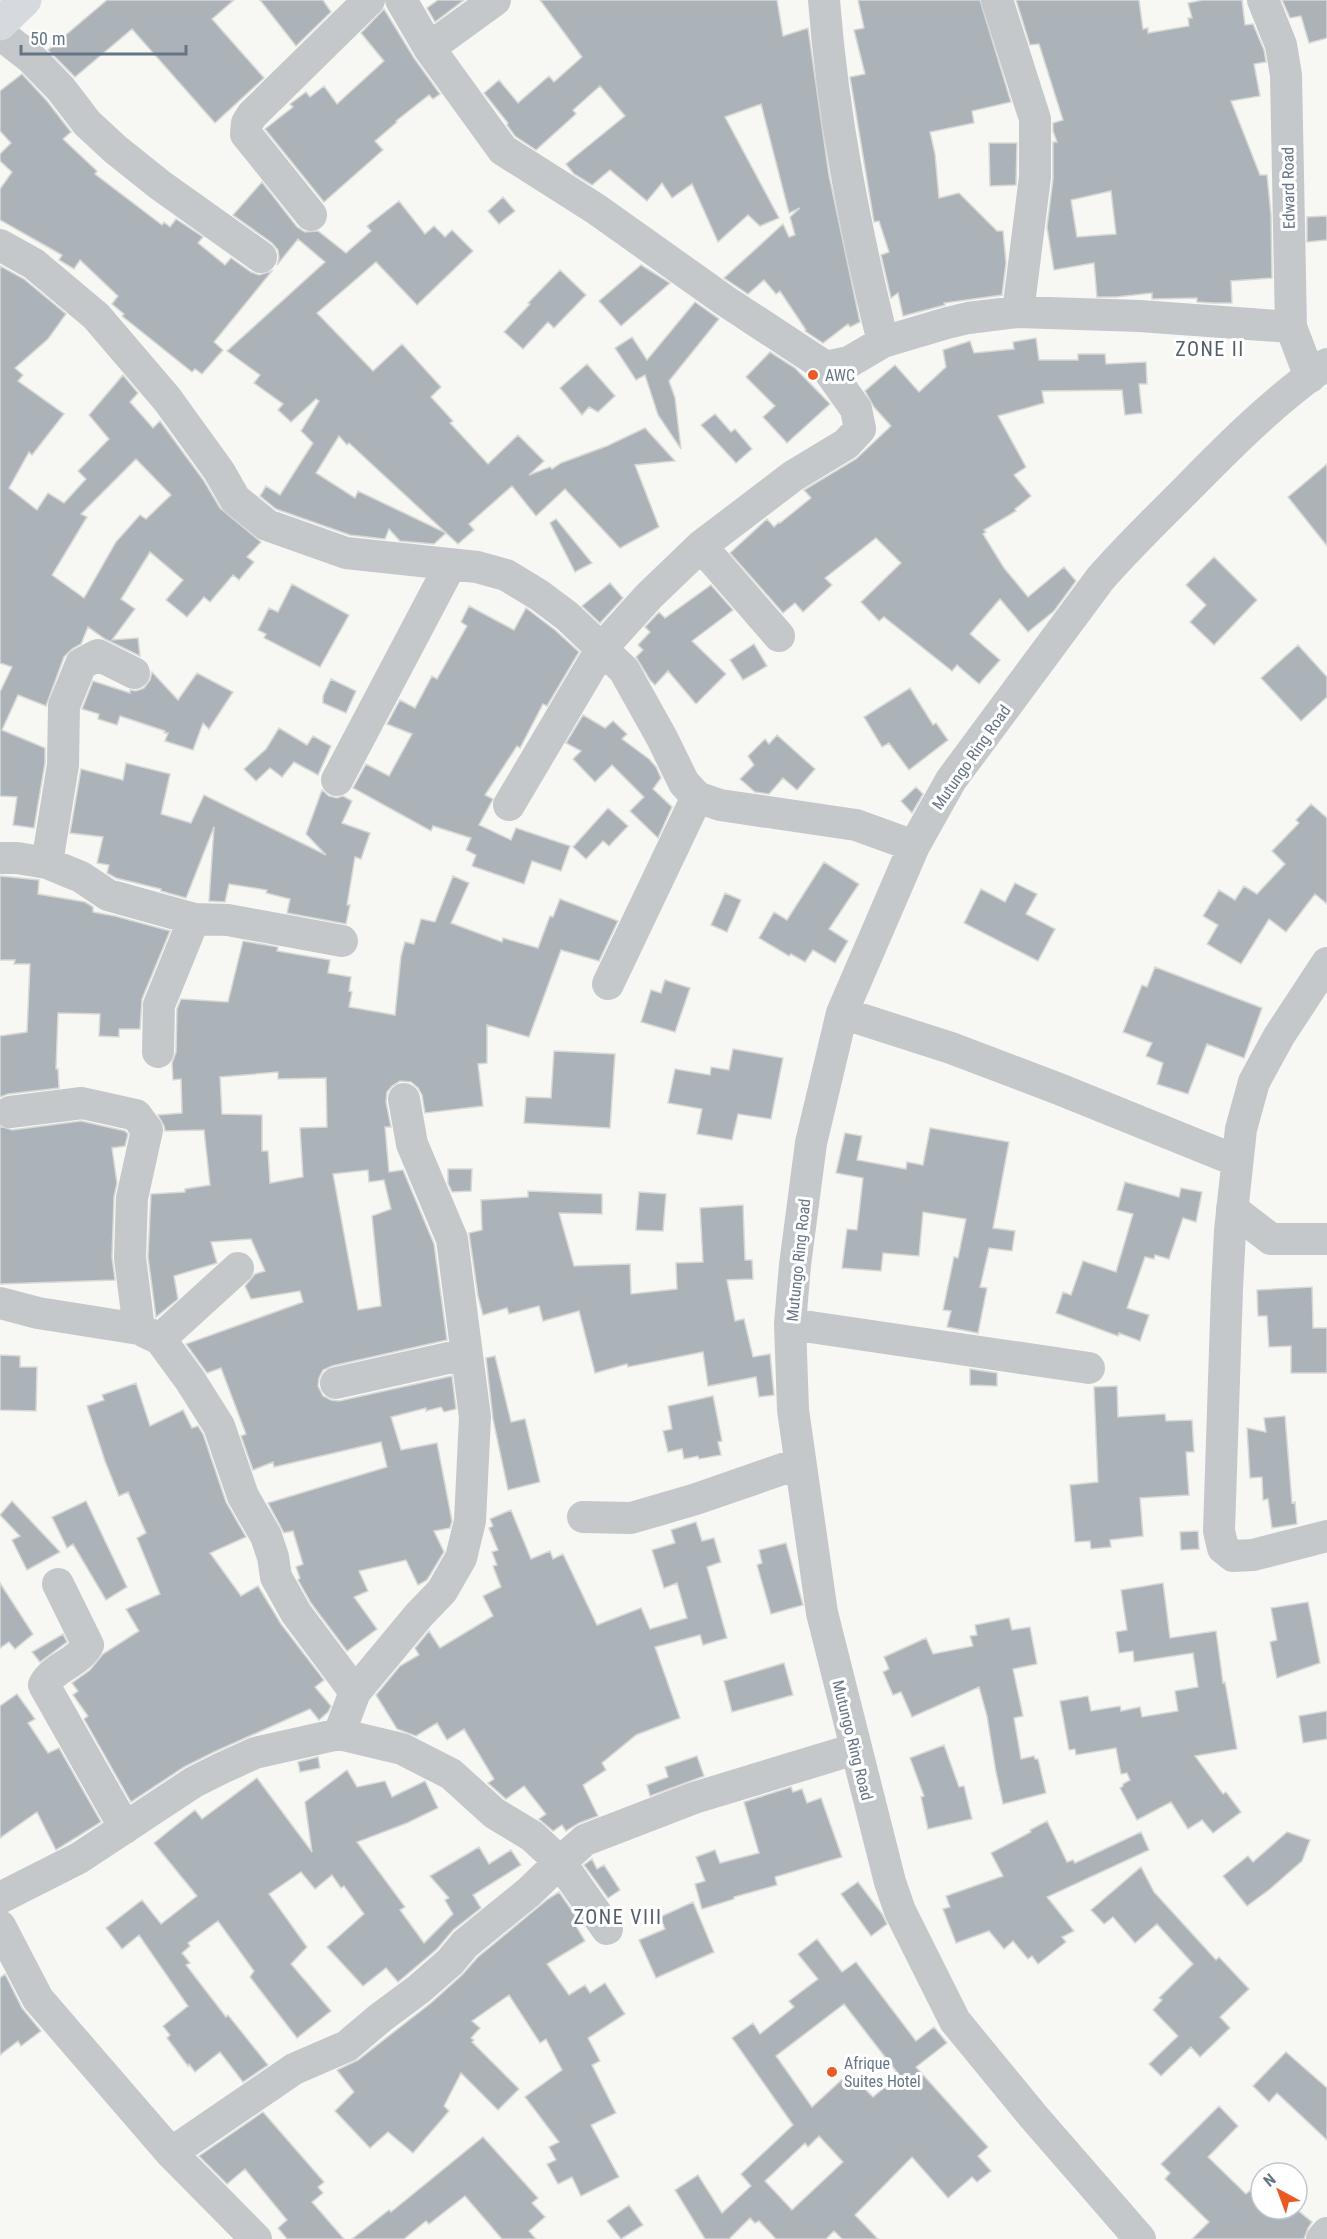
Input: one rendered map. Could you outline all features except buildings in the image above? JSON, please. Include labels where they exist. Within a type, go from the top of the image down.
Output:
[{"type":"street","points":[[311,215],[246,134],[247,123],[252,114],[369,0]]},
{"type":"street","points":[[401,0],[429,48],[503,150],[596,209],[715,293],[826,367],[856,410],[860,429],[846,444],[793,476],[701,546],[649,596],[602,648],[509,806]]},
{"type":"street","points":[[429,48],[495,0]]},
{"type":"street","points":[[824,0],[839,138],[860,247],[883,342]]},
{"type":"street","points":[[998,0],[1035,119],[1035,177],[1018,312]]},
{"type":"street","name":"Edward Road","points":[[1263,0],[1281,45],[1286,75],[1291,327],[1318,371]]},
{"type":"street","points":[[5,20],[31,58],[61,89],[87,123],[115,149],[160,185],[261,257]]},
{"type":"street","points":[[0,245],[34,264],[96,316],[167,399],[219,471],[235,499],[267,525],[345,553],[477,567],[506,575],[539,595],[602,648],[624,670],[684,783],[697,797],[720,805],[856,825],[914,846]]},
{"type":"street","points":[[826,367],[849,362],[883,342],[968,318],[1018,312],[1140,316],[1291,327]]},
{"type":"street","name":"Mutungo Ring Road","points":[[1140,2239],[1040,2125],[955,2021],[900,1911],[890,1882],[855,1749],[822,1613],[793,1410],[790,1324],[795,1265],[811,1143],[842,1012],[914,846],[951,780],[1100,579],[1218,457],[1272,407],[1318,371]]},
{"type":"street","points":[[701,546],[778,636]]},
{"type":"street","points":[[337,780],[451,564]]},
{"type":"street","points":[[47,863],[63,765],[64,706],[81,664],[98,655],[135,674]]},
{"type":"street","points":[[608,984],[697,797]]},
{"type":"street","points":[[0,858],[47,863],[81,878],[108,895],[194,919],[228,920],[342,941]]},
{"type":"street","points":[[158,1052],[159,1005],[194,919]]},
{"type":"street","points":[[1327,963],[1279,1036],[1254,1082],[1241,1129],[1232,1209],[1227,1289],[1220,1508],[1223,1548],[1233,1556],[1253,1555],[1327,1536]]},
{"type":"street","points":[[842,1012],[961,1052],[1237,1161]]},
{"type":"street","points":[[339,1734],[355,1692],[442,1591],[461,1558],[470,1521],[475,1417],[452,1239],[412,1144],[404,1099]]},
{"type":"street","points":[[10,1112],[82,1103],[136,1114],[147,1130],[132,1198],[130,1258],[149,1334],[190,1380],[219,1426],[243,1496],[266,1536],[273,1557],[276,1577],[296,1613],[355,1692]]},
{"type":"street","points":[[1232,1209],[1271,1239],[1327,1239]]},
{"type":"street","points":[[0,1303],[38,1313],[149,1334],[238,1268]]},
{"type":"street","points":[[790,1324],[1089,1368]]},
{"type":"street","points":[[336,1383],[466,1354]]},
{"type":"street","points":[[584,1516],[631,1518],[696,1499],[800,1463]]},
{"type":"street","points":[[58,1584],[88,1645],[82,1656],[48,1678],[44,1685],[125,1828]]},
{"type":"street","points":[[0,1898],[79,1858],[194,1782],[222,1767],[255,1753],[339,1734],[402,1749],[451,1774],[494,1813],[532,1836],[560,1862],[608,1929]]},
{"type":"street","points":[[171,2153],[294,2069],[347,2046],[419,1989],[450,1962],[465,1944],[529,1892],[585,1840],[694,1798],[855,1749]]},
{"type":"street","points":[[0,1926],[38,1999],[171,2153],[256,2239]]},
{"type":"street","points":[[1322,2239],[1327,2233]]},
{"type":"place","name":"AWC","points":[[813,375]]},
{"type":"place","name":"Afrique Suites Hotel","points":[[832,2072]]},
{"type":"district","name":"ZONE II","points":[[1210,349]]},
{"type":"district","name":"ZONE VIII","points":[[618,1917]]}]
